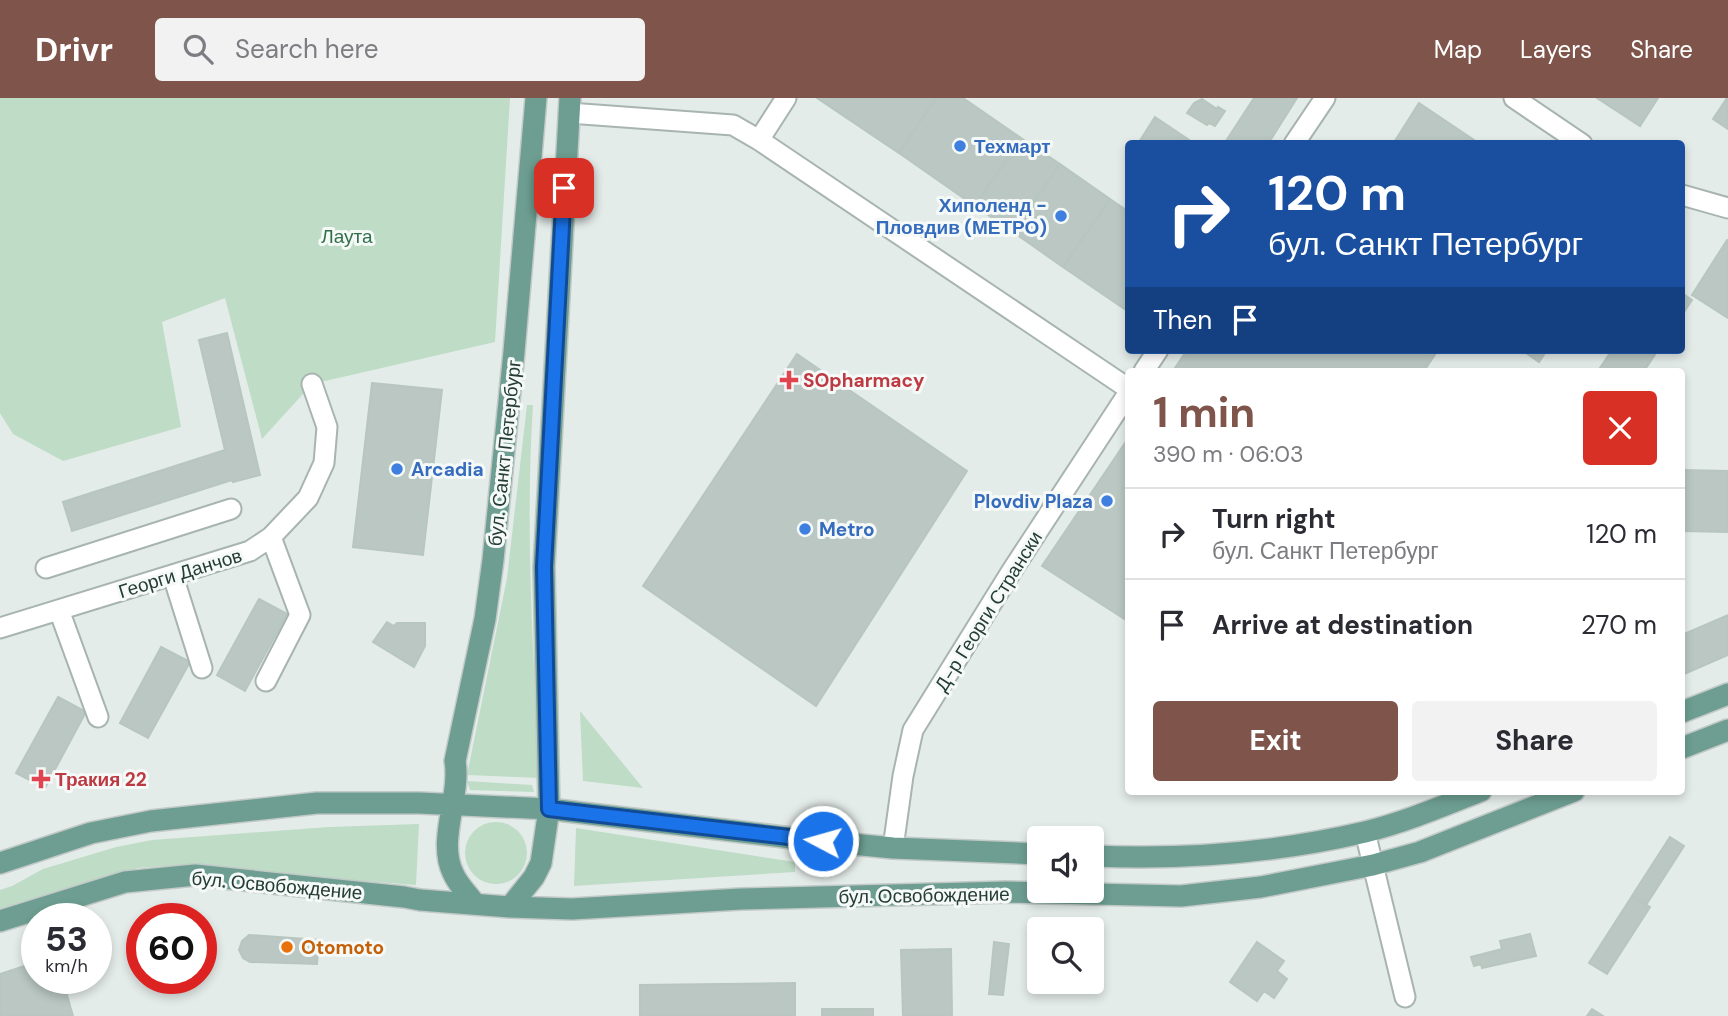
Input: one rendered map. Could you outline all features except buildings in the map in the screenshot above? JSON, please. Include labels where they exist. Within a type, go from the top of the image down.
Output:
[{"type":"main road","name":"бул. Санкт Петербург","points":[[475,904],[452,872],[448,856],[458,778],[455,761],[485,619],[493,560],[536,98]]},
{"type":"main road","points":[[510,907],[534,877],[541,863],[549,809],[544,567],[570,105]]},
{"type":"main road","points":[[1685,711],[1728,694]]},
{"type":"main road","points":[[1685,747],[1728,730]]},
{"type":"main road","points":[[1104,857],[1150,859],[1233,855],[1365,832],[1413,818],[1471,795]]},
{"type":"main road","name":"бул. Освобождение","points":[[0,921],[125,882],[195,875],[404,897],[420,901],[572,909],[741,899],[1006,892],[1181,896],[1261,887],[1373,865],[1420,852],[1564,795]]},
{"type":"main road","points":[[0,863],[91,833],[152,821],[317,803],[549,809],[893,848],[1027,853]]},
{"type":"street","points":[[759,140],[786,98]]},
{"type":"street","points":[[1297,140],[1325,98]]},
{"type":"street","points":[[1514,98],[1576,140]]},
{"type":"street","points":[[570,105],[733,125],[1125,388]]},
{"type":"street","points":[[1685,196],[1728,208]]},
{"type":"street","name":"Георги Данчов","points":[[0,628],[250,551],[271,537],[308,498],[324,463],[327,427],[312,384]]},
{"type":"street","name":"Д-р Георги Странски","points":[[893,848],[903,776],[913,730],[1011,572],[1125,397]]},
{"type":"street","points":[[46,568],[231,509]]},
{"type":"street","points":[[266,681],[300,615],[271,537]]},
{"type":"street","points":[[173,576],[202,668]]},
{"type":"street","points":[[59,610],[98,717]]},
{"type":"street","points":[[1365,832],[1405,997]]},
{"type":"green space","name":"Лаута","points":[[0,98],[510,98],[495,342],[312,384],[262,439],[225,298],[162,322],[181,427],[63,461],[13,434],[0,413]]},
{"type":"green space","points":[[527,405],[533,405],[530,545],[540,778],[467,775],[507,578]]},
{"type":"green space","points":[[580,711],[643,788],[583,781]]},
{"type":"green space","points":[[467,781],[532,785],[534,792],[470,790]]},
{"type":"green space","points":[[496,822],[518,831],[527,853],[518,875],[496,884],[474,875],[465,853],[474,831]]},
{"type":"green space","points":[[419,824],[416,885],[297,876],[196,864],[138,868],[0,910],[0,890],[43,869],[116,847],[152,840],[329,827]]},
{"type":"green space","points":[[576,828],[795,862],[795,872],[574,886]]},
{"type":"place","name":"Техмарт","points":[[960,146]]},
{"type":"place","name":"Хиполенд - Пловдив (МЕТРО)","points":[[1061,216]]},
{"type":"place","name":"SOpharmacy","points":[[789,380]]},
{"type":"place","name":"Arcadia","points":[[397,469]]},
{"type":"place","name":"Plovdiv Plaza","points":[[1107,501]]},
{"type":"place","name":"Metro","points":[[805,529]]},
{"type":"place","name":"Тракия 22","points":[[41,779]]},
{"type":"place","name":"Otomoto","points":[[287,947]]},
{"type":"route","points":[[564,188],[544,567],[549,809],[823,841]]}]
